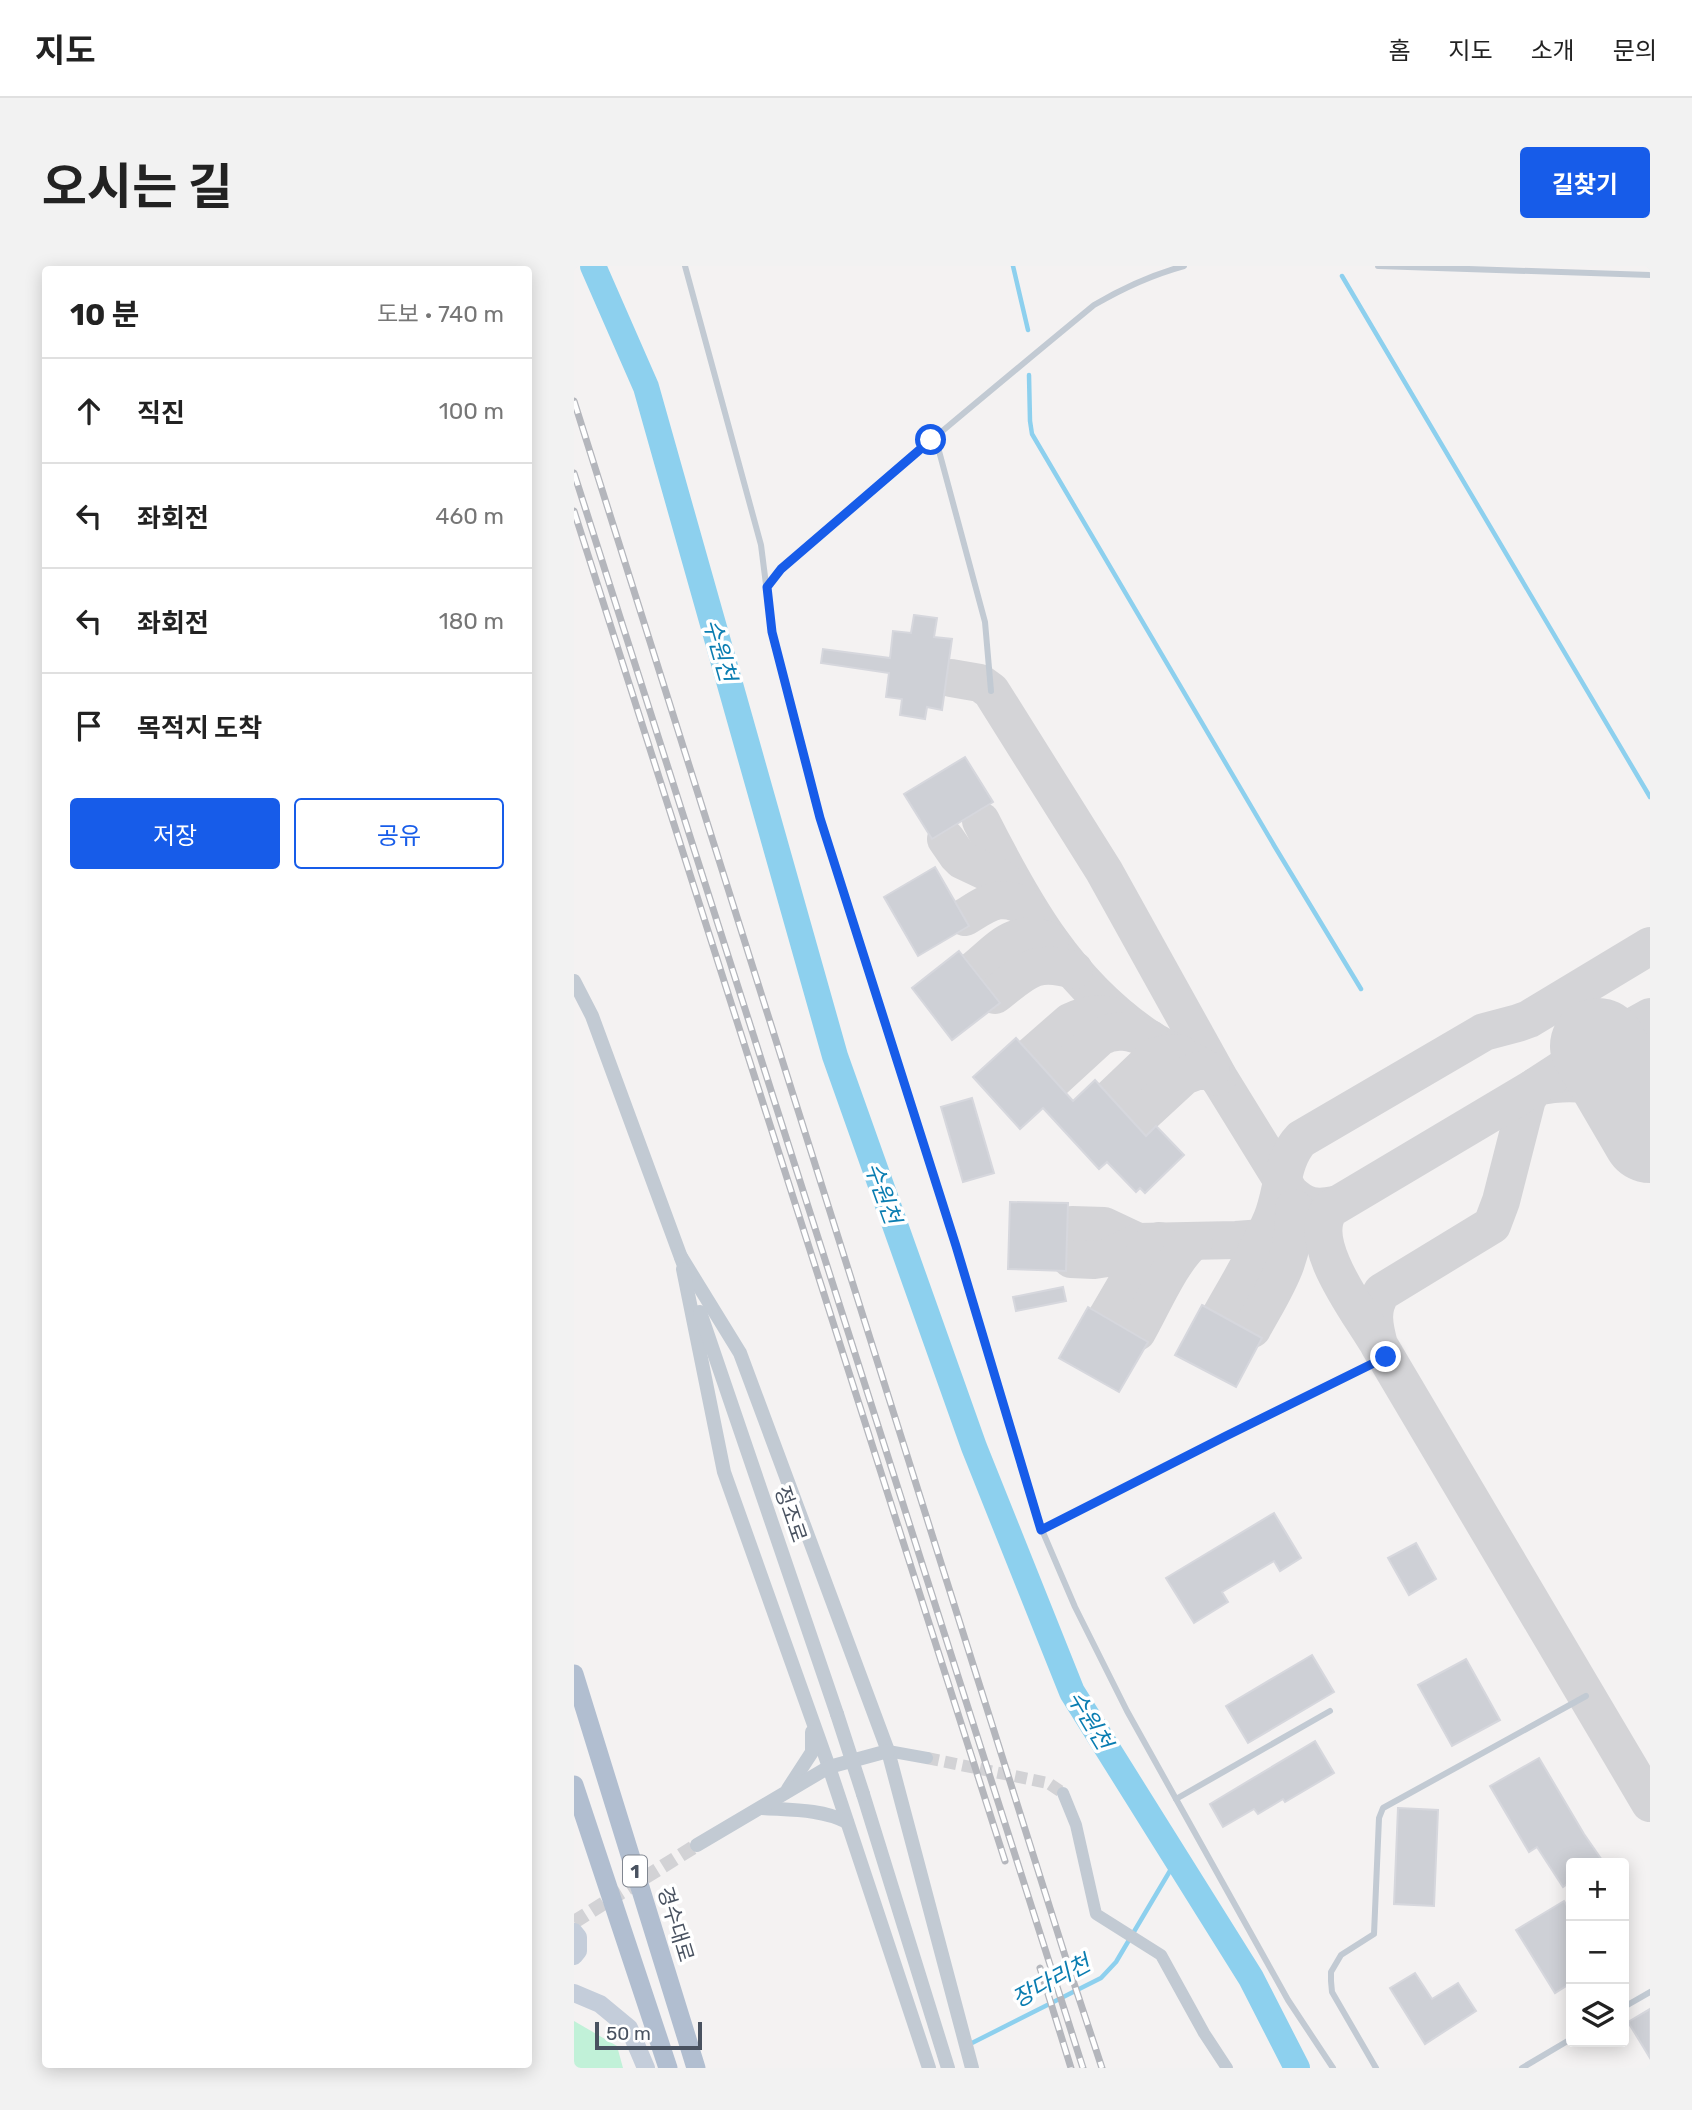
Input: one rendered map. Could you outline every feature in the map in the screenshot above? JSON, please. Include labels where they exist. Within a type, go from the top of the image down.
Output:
[{"type":"main road","name":"경수대로","points":[[574,1674],[696,2068]]},
{"type":"main road","name":"1","points":[[574,1785],[668,2068]]},
{"type":"main road","points":[[574,1932],[578,1937],[578,1951],[574,1956]]},
{"type":"main road","points":[[574,1993],[600,2004],[629,2028],[646,2068]]},
{"type":"street","name":"정조로","points":[[574,981],[592,1016],[681,1257],[837,1714],[948,2068]]},
{"type":"street","points":[[681,1257],[724,1472],[829,1767],[928,2064]]},
{"type":"street","points":[[681,1257],[740,1353],[888,1751],[972,2068]]},
{"type":"street","points":[[786,1793],[812,1752],[812,1720]]},
{"type":"street","points":[[698,1845],[829,1767],[888,1751],[927,1758]]},
{"type":"street","points":[[1063,1793],[1076,1825],[1096,1914],[1161,1955],[1227,2068]]},
{"type":"street","points":[[760,1808],[808,1811],[847,1822]]},
{"type":"lane","points":[[685,266],[761,545],[772,632],[820,818],[956,1246],[1041,1530],[1127,1711],[1288,2000],[1333,2068]]},
{"type":"lane","points":[[767,587],[781,569],[1094,305],[1134,283],[1184,266]]},
{"type":"lane","points":[[1378,266],[1650,275]]},
{"type":"lane","points":[[931,440],[939,451],[985,622],[991,691]]},
{"type":"lane","points":[[1041,1530],[1386,1357]]},
{"type":"lane","points":[[1376,2068],[1332,1992],[1331,1972],[1341,1955],[1374,1934],[1379,1818],[1383,1808],[1586,1696]]},
{"type":"lane","points":[[1176,1799],[1330,1711]]},
{"type":"lane","points":[[1629,2004],[1650,1992]]},
{"type":"lane","points":[[1522,2068],[1566,2042]]},
{"type":"green space","points":[[574,2021],[617,2046],[623,2068],[574,2068]]},
{"type":"building","points":[[914,615],[937,618],[934,637],[952,639],[942,710],[927,707],[925,719],[900,715],[902,699],[886,697],[889,673],[821,663],[823,649],[890,658],[893,631],[911,633]]},
{"type":"building","points":[[965,757],[993,802],[932,839],[904,794]]},
{"type":"building","points":[[935,867],[969,926],[918,956],[884,897]]},
{"type":"building","points":[[959,951],[1000,1003],[952,1040],[912,988]]},
{"type":"building","points":[[1016,1038],[1073,1101],[1095,1080],[1146,1136],[1156,1126],[1184,1155],[1145,1193],[1140,1188],[1136,1192],[1107,1162],[1099,1169],[1043,1108],[1020,1129],[973,1077]]},
{"type":"building","points":[[972,1098],[994,1173],[963,1182],[941,1107]]},
{"type":"building","points":[[1010,1202],[1068,1203],[1066,1271],[1008,1269]]},
{"type":"building","points":[[1063,1287],[1066,1301],[1016,1311],[1013,1297]]},
{"type":"building","points":[[1202,1305],[1262,1338],[1236,1387],[1175,1355]]},
{"type":"building","points":[[1088,1307],[1148,1342],[1119,1392],[1059,1358]]},
{"type":"building","points":[[1274,1513],[1301,1558],[1280,1571],[1274,1561],[1222,1592],[1228,1602],[1194,1623],[1166,1578]]},
{"type":"building","points":[[1416,1543],[1436,1579],[1409,1595],[1388,1558]]},
{"type":"building","points":[[1312,1655],[1334,1692],[1248,1743],[1226,1706]]},
{"type":"building","points":[[1466,1659],[1500,1720],[1452,1746],[1418,1685]]},
{"type":"building","points":[[1315,1741],[1334,1773],[1285,1802],[1283,1799],[1258,1814],[1254,1809],[1223,1827],[1210,1804]]},
{"type":"building","points":[[1539,1758],[1601,1858],[1566,1858],[1566,1885],[1563,1887],[1537,1847],[1529,1852],[1490,1786]]},
{"type":"building","points":[[1398,1808],[1438,1810],[1434,1906],[1394,1904]]},
{"type":"building","points":[[1564,1901],[1566,1986],[1555,1993],[1516,1930]]},
{"type":"building","points":[[1415,1973],[1432,1999],[1458,1983],[1476,2011],[1425,2044],[1390,1988]]},
{"type":"building","points":[[1650,2009],[1650,2058],[1629,2024]]},
{"type":"waterway","name":"수원천","points":[[593,266],[646,387],[835,1056],[974,1447],[1072,1692],[1251,1978],[1297,2068]]},
{"type":"waterway","points":[[1013,266],[1028,330]]},
{"type":"waterway","points":[[1342,276],[1650,797]]},
{"type":"waterway","points":[[1029,375],[1032,434],[1361,989]]},
{"type":"waterway","name":"장다리천","points":[[970,2044],[1101,1978],[1116,1962],[1177,1859]]},
{"type":"taxiway","points":[[951,678],[980,683],[991,691],[1104,871],[1219,1078],[1290,1193],[1311,1206],[1335,1205]]},
{"type":"taxiway","points":[[981,821],[1031,913],[1071,968],[1094,993],[1148,1038],[1218,1077]]},
{"type":"taxiway","points":[[946,839],[962,860],[1016,889]]},
{"type":"taxiway","points":[[965,917],[995,901],[1010,901],[1027,908]]},
{"type":"taxiway","points":[[974,970],[1008,942],[1017,938],[1037,937],[1050,941]]},
{"type":"taxiway","points":[[1221,1315],[1267,1231],[1290,1157],[1301,1139],[1484,1032],[1529,1019],[1650,946]]},
{"type":"taxiway","points":[[995,995],[1030,969],[1049,966],[1074,970]]},
{"type":"taxiway","points":[[1030,1057],[1070,1022],[1095,1014],[1121,1018]]},
{"type":"taxiway","points":[[1376,1340],[1347,1295],[1329,1257],[1324,1239],[1324,1223],[1330,1209],[1650,1017]]},
{"type":"taxiway","points":[[1052,1081],[1106,1034],[1125,1032],[1150,1039]]},
{"type":"taxiway","points":[[1650,1043],[1633,1106],[1610,1092],[1586,1084],[1535,1087],[1527,1099],[1501,1201],[1492,1225],[1382,1292],[1374,1318],[1379,1345],[1650,1803]]},
{"type":"taxiway","points":[[1109,1100],[1154,1057],[1168,1053],[1180,1054]]},
{"type":"taxiway","points":[[1132,1124],[1184,1076],[1197,1071],[1211,1071]]},
{"type":"taxiway","points":[[1252,1329],[1288,1258],[1292,1243],[1294,1208]]},
{"type":"taxiway","points":[[1072,1225],[1104,1226],[1138,1242]]},
{"type":"taxiway","points":[[1071,1259],[1107,1258],[1138,1242],[1236,1240],[1263,1238],[1284,1232]]},
{"type":"taxiway","points":[[1107,1317],[1144,1254],[1159,1241]]},
{"type":"taxiway","points":[[1137,1332],[1170,1270],[1194,1241]]},
{"type":"runway","points":[[1598,1046],[1650,1135]]},
{"type":"tunnel","points":[[927,1758],[1048,1783],[1063,1793]]},
{"type":"tunnel","points":[[574,1922],[697,1845]]},
{"type":"railway","points":[[574,401],[1102,2068]]},
{"type":"railway","points":[[574,473],[1083,2068]]},
{"type":"railway","points":[[574,511],[1005,1861]]},
{"type":"railway","points":[[1040,1968],[1071,2068]]},
{"type":"route","points":[[931,440],[781,569],[767,587],[772,632],[820,818],[997,1377],[1041,1530],[1386,1357]]}]
